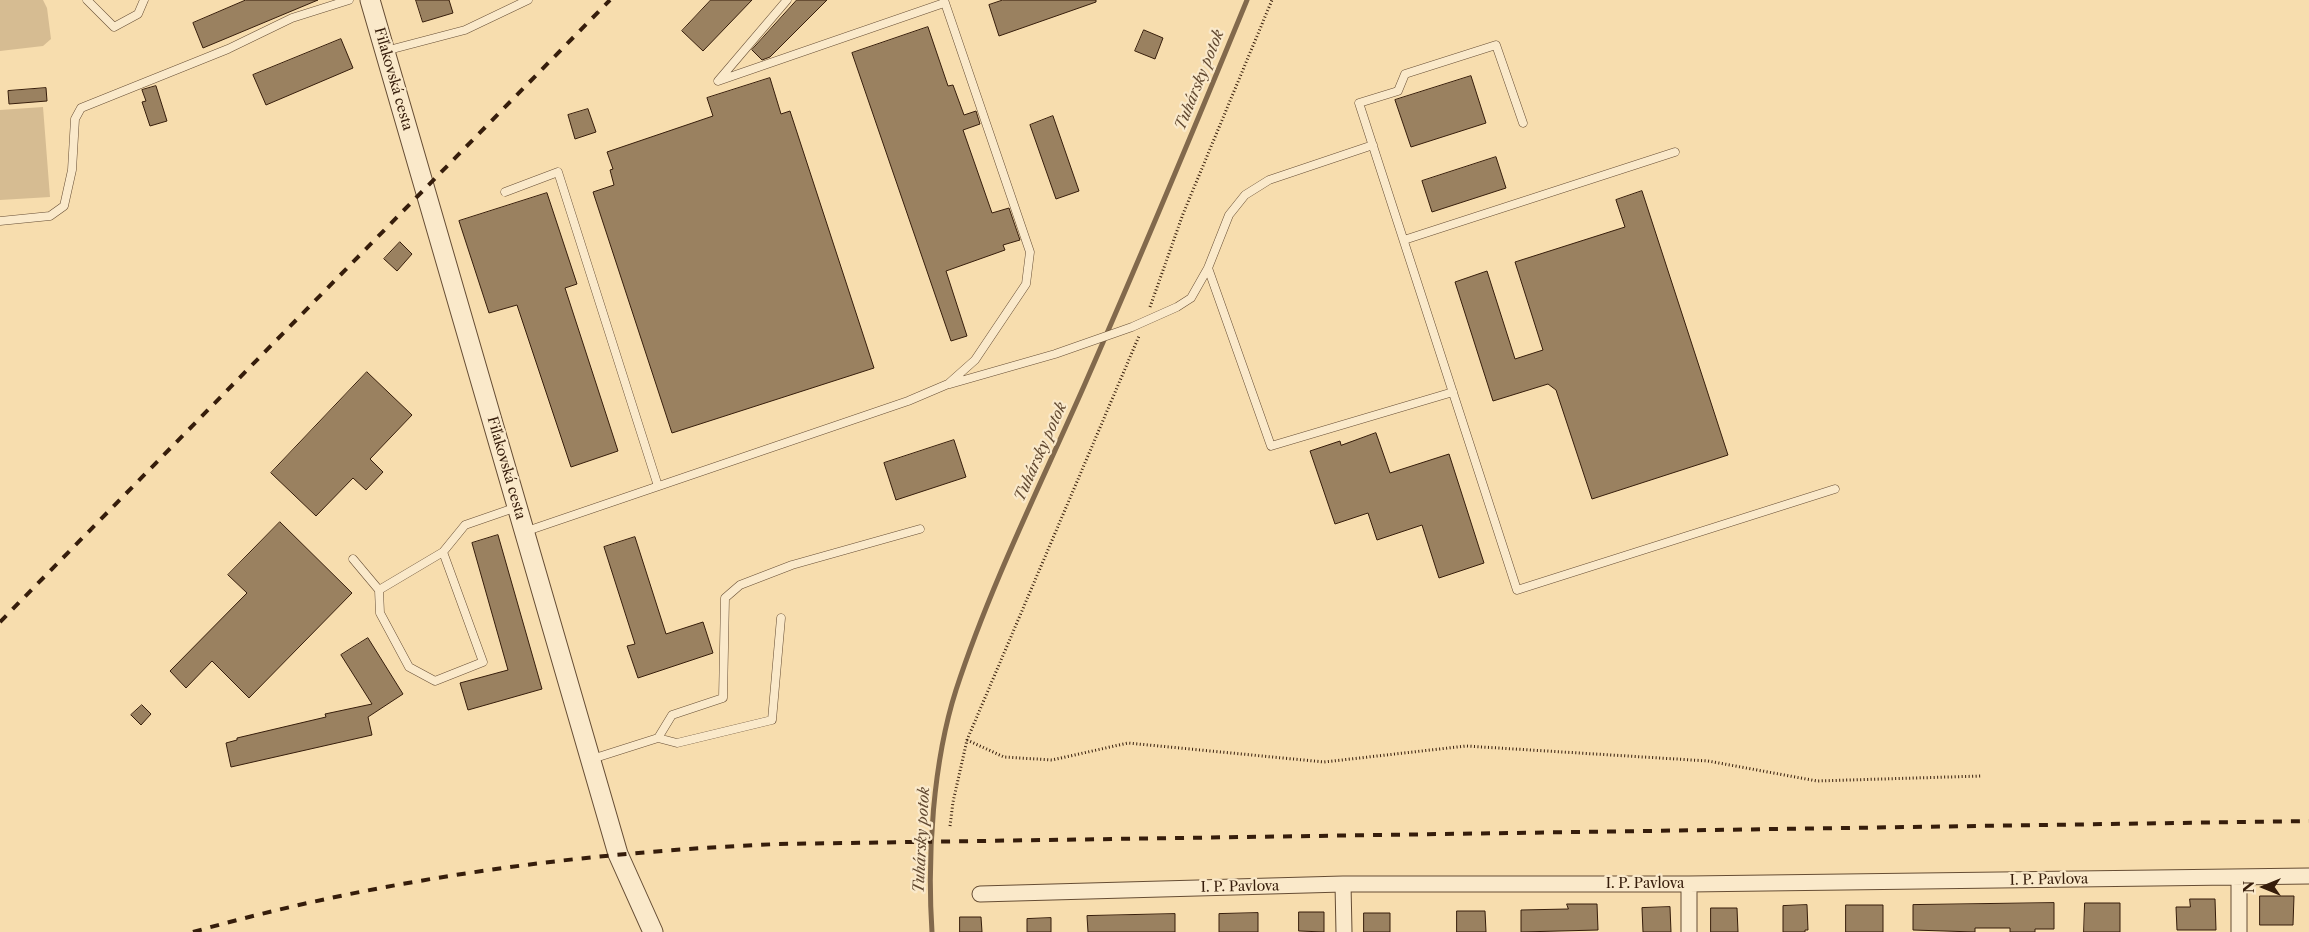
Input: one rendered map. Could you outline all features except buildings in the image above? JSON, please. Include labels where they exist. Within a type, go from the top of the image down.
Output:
[{"type":"street","name":"Fiľakovská cesta","points":[[370,0],[618,854],[653,932]]},
{"type":"street","name":"I. P. Pavlova","points":[[980,894],[1343,884],[1689,884],[2309,876]]},
{"type":"street","points":[[2239,877],[2239,932]]},
{"type":"street","points":[[1343,884],[1344,932]]},
{"type":"street","points":[[1689,884],[1689,932]]},
{"type":"lane","points":[[88,0],[114,26],[138,14],[144,0]]},
{"type":"lane","points":[[0,221],[50,216],[64,206],[72,170],[75,119],[81,108],[228,49],[292,18],[349,0]]},
{"type":"lane","points":[[385,51],[465,30],[528,0]]},
{"type":"lane","points":[[787,0],[718,81],[944,1],[1030,252],[1026,284],[975,360],[948,384]]},
{"type":"lane","points":[[1523,123],[1496,45],[1405,74],[1398,91],[1359,103],[1518,590],[1835,489]]},
{"type":"lane","points":[[524,532],[908,401],[948,384],[1055,354],[1132,327],[1191,298],[1208,268],[1229,215],[1245,195],[1269,180],[1373,145]]},
{"type":"lane","points":[[1404,240],[1675,152]]},
{"type":"lane","points":[[505,192],[558,172],[658,486]]},
{"type":"lane","points":[[1208,268],[1271,446],[1453,392]]},
{"type":"lane","points":[[379,590],[443,552],[465,526],[517,507]]},
{"type":"lane","points":[[658,738],[672,715],[723,698],[725,598],[740,585],[792,565],[920,529]]},
{"type":"lane","points":[[353,559],[379,590],[380,613],[409,667],[435,680],[483,662],[443,552]]},
{"type":"lane","points":[[590,760],[658,738],[677,743],[772,720],[781,618]]},
{"type":"path","points":[[950,826],[953,802],[967,740],[1145,321],[1183,214],[1272,0]]},
{"type":"path","points":[[967,740],[1004,757],[1052,760],[1128,742],[1324,762],[1466,746],[1708,761],[1817,781],[1981,776]]},
{"type":"shaded area","points":[[0,0],[43,0],[47,8],[51,39],[43,46],[0,51]]},
{"type":"shaded area","points":[[43,107],[50,197],[0,200],[0,110]]},
{"type":"waterway","name":"Tuhársky potok","points":[[932,932],[931,841],[937,778],[948,718],[969,651],[1016,536],[1126,290],[1247,0]]},
{"type":"railway","points":[[0,622],[610,0]]},
{"type":"railway","points":[[193,932],[337,897],[484,871],[557,861],[631,854],[779,844],[2309,821]]}]
